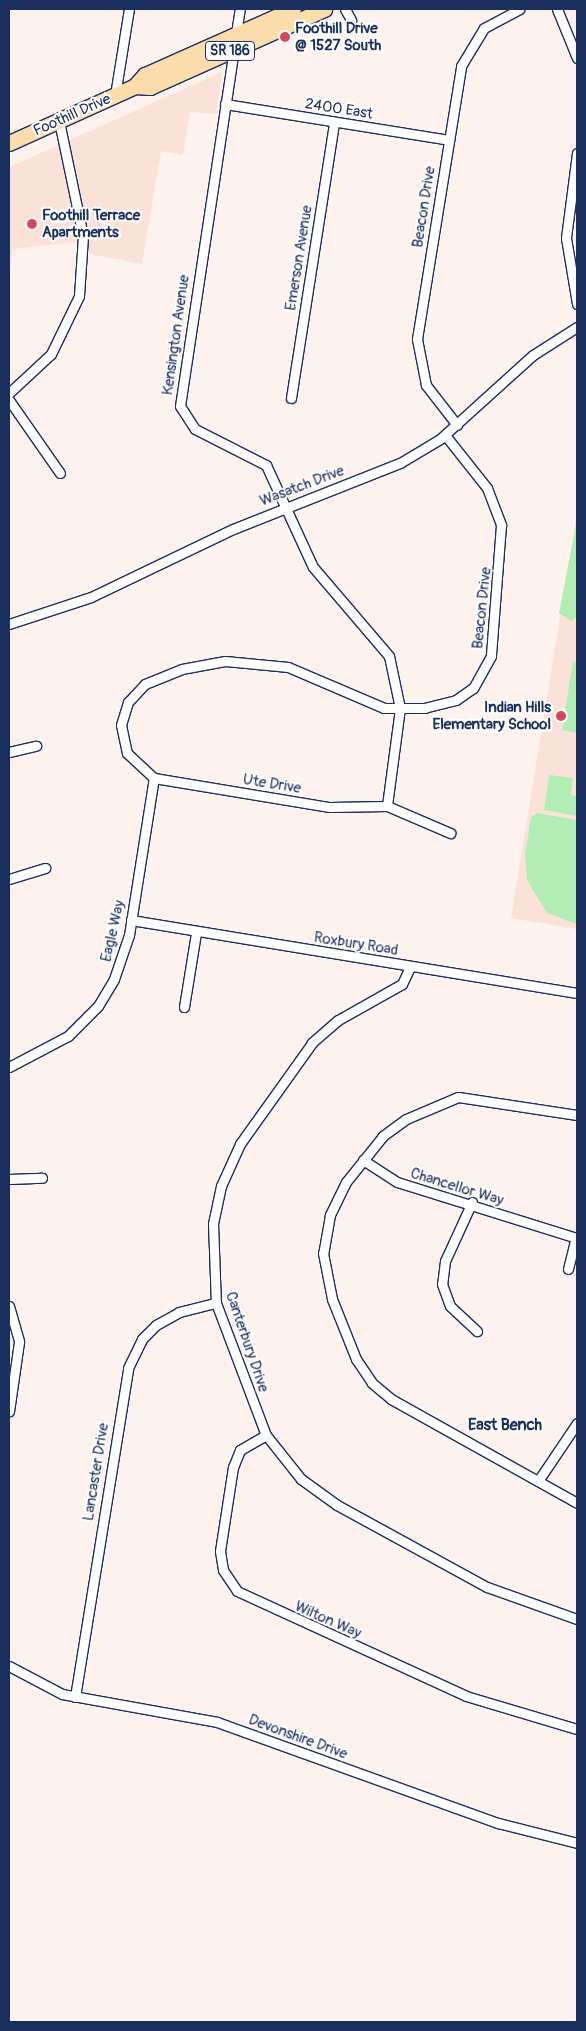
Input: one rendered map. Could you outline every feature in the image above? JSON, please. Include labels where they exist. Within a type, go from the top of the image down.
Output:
[{"type":"main road","name":"Foothill Drive","points":[[9,143],[135,86],[145,75],[293,9]]},
{"type":"main road","name":"Foothill Drive","points":[[135,86],[150,88],[324,9]]},
{"type":"street","points":[[115,95],[129,9]]},
{"type":"street","points":[[236,33],[240,9]]},
{"type":"street","points":[[345,9],[351,20]]},
{"type":"street","name":"Beacon Drive","points":[[457,425],[426,385],[417,348],[448,140],[459,74],[467,50],[491,23],[520,9]]},
{"type":"street","points":[[557,9],[577,58]]},
{"type":"street","name":"Kensington Avenue","points":[[234,49],[180,406],[195,430],[266,464],[319,576],[390,656],[400,708],[387,806]]},
{"type":"street","name":"2400 East","points":[[225,104],[448,140]]},
{"type":"street","points":[[9,393],[51,354],[70,322],[80,289],[83,236],[59,121]]},
{"type":"street","name":"Emerson Avenue","points":[[291,398],[334,122]]},
{"type":"street","points":[[577,153],[566,238],[577,304]]},
{"type":"street","name":"Wasatch Drive","points":[[9,624],[91,597],[285,507],[400,463],[445,435],[533,356],[577,327]]},
{"type":"street","points":[[9,400],[60,473]]},
{"type":"street","name":"Beacon Drive","points":[[154,778],[127,753],[123,716],[140,688],[182,670],[225,661],[274,664],[315,677],[370,706],[400,708],[425,708],[461,697],[483,677],[491,656],[502,549],[500,519],[486,488],[445,435]]},
{"type":"street","points":[[9,752],[36,746]]},
{"type":"street","name":"Ute Drive","points":[[154,778],[330,807],[387,806]]},
{"type":"street","name":"Eagle Way","points":[[9,1067],[58,1044],[98,1006],[120,965],[131,920],[154,778]]},
{"type":"street","points":[[387,806],[450,833]]},
{"type":"street","points":[[9,879],[45,868]]},
{"type":"street","name":"Roxbury Road","points":[[131,920],[196,933],[577,993]]},
{"type":"street","points":[[184,1007],[196,933]]},
{"type":"street","name":"Canterbury Drive","points":[[410,966],[402,984],[345,1016],[312,1043],[240,1144],[221,1186],[213,1223],[216,1303],[266,1435],[289,1468],[324,1497],[502,1594],[577,1619]]},
{"type":"street","points":[[577,1115],[468,1097],[449,1099],[397,1124],[363,1160],[334,1204],[322,1253],[329,1290],[356,1359],[372,1383],[391,1399],[577,1504]]},
{"type":"street","name":"Chancellor Way","points":[[363,1160],[397,1182],[472,1202],[526,1224],[577,1238]]},
{"type":"street","points":[[9,1179],[42,1178]]},
{"type":"street","points":[[472,1202],[445,1261],[442,1284],[450,1306],[477,1331]]},
{"type":"street","points":[[568,1269],[577,1238]]},
{"type":"street","name":"Lancaster Drive","points":[[75,1697],[130,1363],[142,1339],[164,1319],[216,1303]]},
{"type":"street","points":[[9,1306],[18,1342],[9,1406]]},
{"type":"street","points":[[538,1481],[577,1423]]},
{"type":"street","name":"Wilton Way","points":[[266,1435],[240,1450],[233,1467],[220,1551],[224,1570],[237,1591],[466,1696],[577,1729]]},
{"type":"street","name":"Devonshire Drive","points":[[9,1666],[39,1685],[75,1697],[218,1722],[498,1823],[577,1843]]},
{"type":"shaded area","points":[[222,72],[216,114],[190,112],[183,155],[161,151],[142,264],[90,254],[75,242],[13,249],[9,279],[9,167]]},
{"type":"shaded area","name":"Indian Hills Elementary School","points":[[577,513],[577,929],[511,918]]},
{"type":"green space","points":[[577,520],[577,616],[571,621],[559,613]]},
{"type":"green space","points":[[573,661],[577,663],[577,733],[562,730]]},
{"type":"green space","points":[[549,775],[573,778],[571,795],[577,796],[577,816],[544,810]]},
{"type":"green space","points":[[537,813],[577,820],[577,924],[547,913],[527,880],[525,856],[531,817]]},
{"type":"place","name":"Foothill Drive @ 1527 South","points":[[285,37]]},
{"type":"place","name":"Foothill Terrace Apartments","points":[[32,224]]},
{"type":"place","name":"Indian Hills Elementary School","points":[[561,716]]},
{"type":"district","name":"East Bench","points":[[505,1425]]}]
